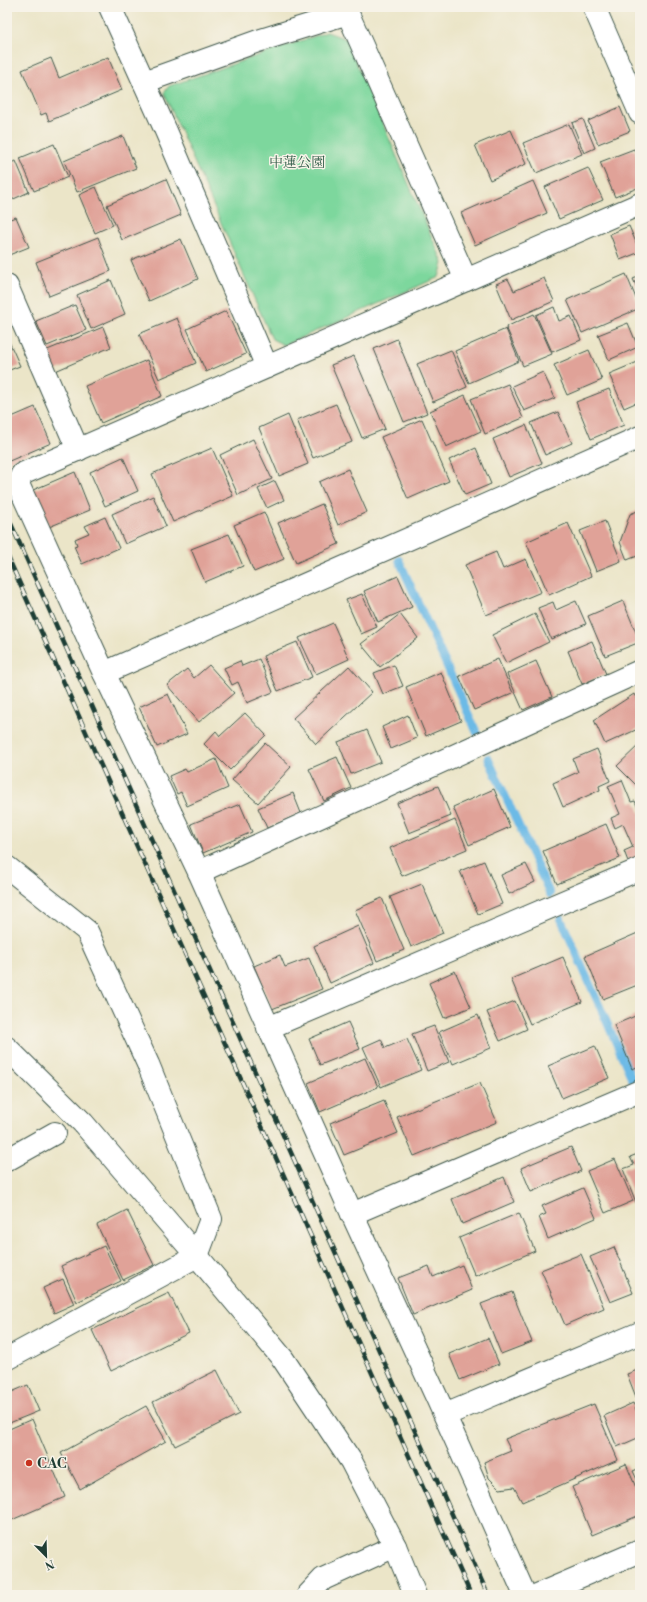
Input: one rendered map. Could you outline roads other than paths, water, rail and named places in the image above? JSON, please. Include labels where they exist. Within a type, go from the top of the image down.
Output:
[{"type":"street","points":[[110,7],[267,367]]},
{"type":"street","points":[[594,7],[640,113]]},
{"type":"street","points":[[144,82],[346,10],[466,280]]},
{"type":"street","points":[[525,1595],[445,1415],[268,1028],[199,872],[104,673],[18,484],[22,474],[640,204]]},
{"type":"street","points":[[7,286],[78,450]]},
{"type":"street","points":[[104,673],[640,437]]},
{"type":"street","points":[[199,872],[640,671]]},
{"type":"street","points":[[7,867],[87,931],[148,1064],[211,1219],[197,1256],[7,1359]]},
{"type":"street","points":[[268,1028],[640,869]]},
{"type":"street","points":[[7,1048],[83,1124],[197,1256],[282,1359],[351,1461],[394,1546],[415,1595]]},
{"type":"street","points":[[352,1214],[640,1091]]},
{"type":"street","points":[[7,1160],[55,1133]]},
{"type":"street","points":[[445,1415],[640,1333]]},
{"type":"street","points":[[308,1595],[323,1579],[394,1546]]},
{"type":"street","points":[[537,1595],[640,1551]]},
{"type":"waterway","points":[[399,560],[477,733]]},
{"type":"waterway","points":[[488,758],[550,894]]},
{"type":"waterway","points":[[561,919],[632,1079]]},
{"type":"railway","points":[[7,515],[488,1595]]},
{"type":"railway","points":[[7,555],[471,1595]]},
{"type":"place","name":"CAC","points":[[29,1463]]},
{"type":"park label","name":"中蓮公園","points":[[297,162]]}]
